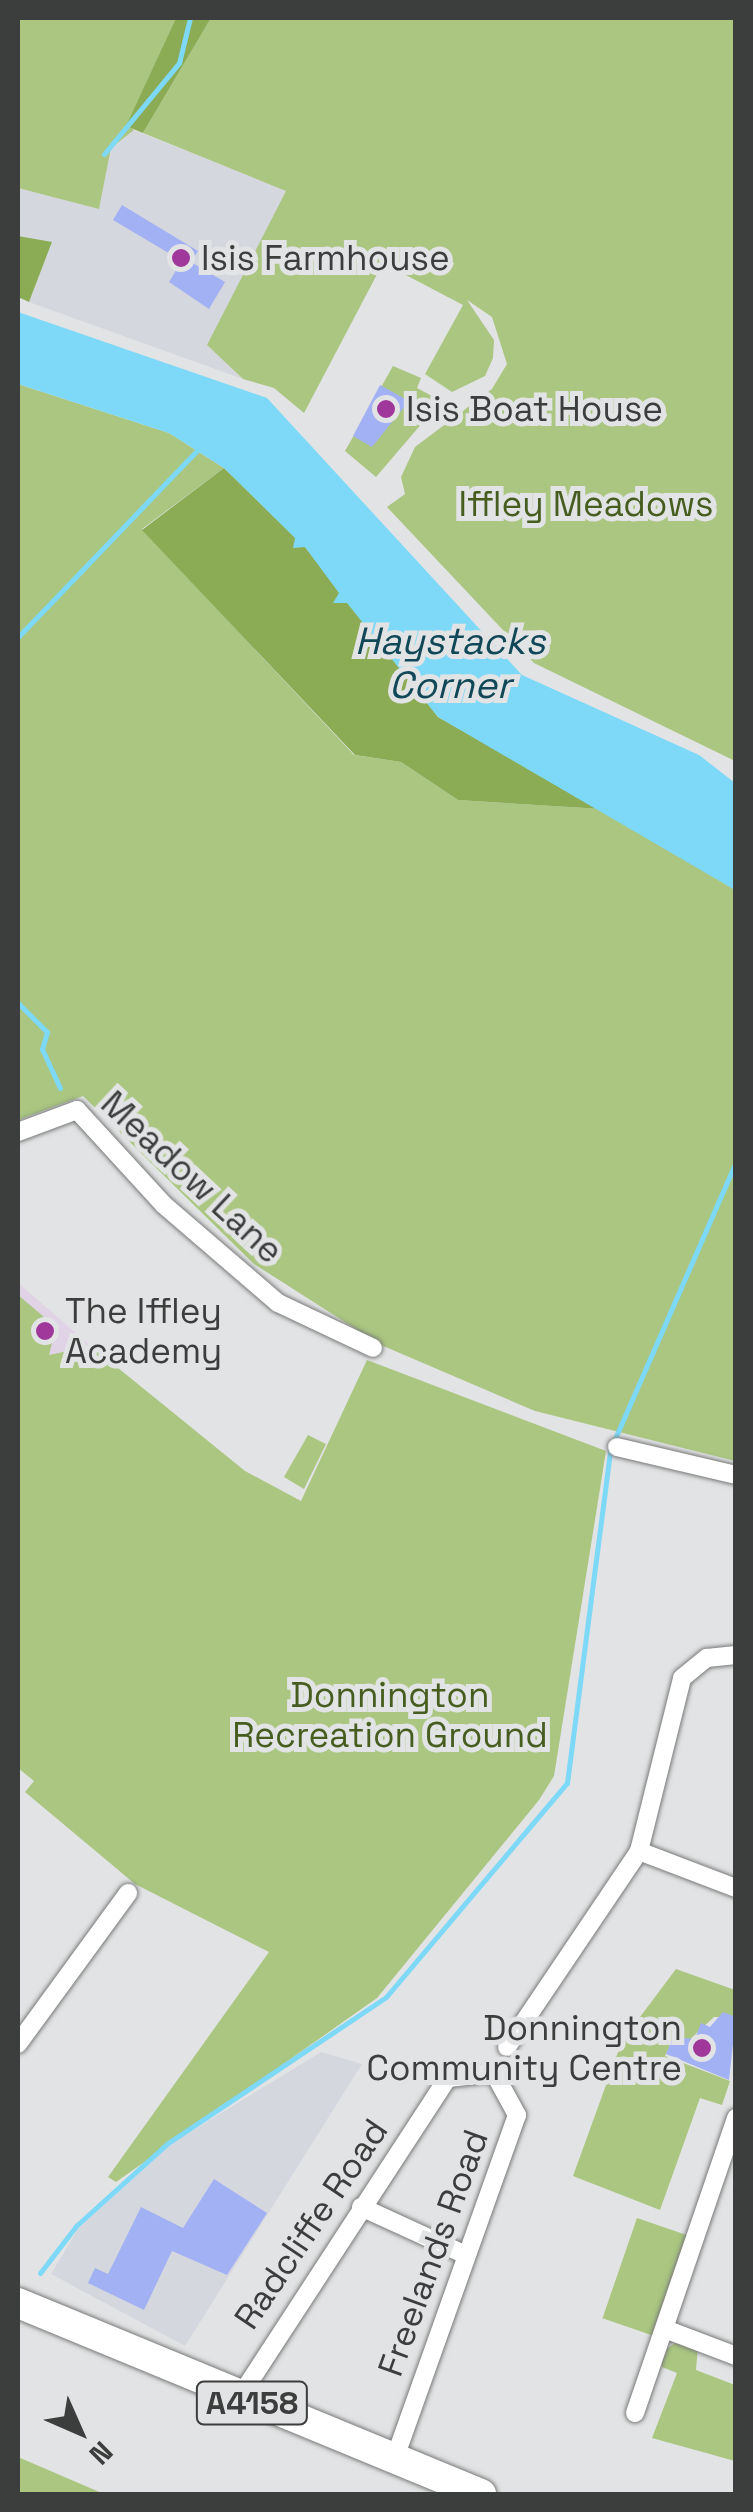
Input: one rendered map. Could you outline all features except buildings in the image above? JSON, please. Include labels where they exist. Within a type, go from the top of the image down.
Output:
[{"type":"main road","name":"A4158","points":[[22,2304],[239,2398],[480,2494]]},
{"type":"street","name":"Meadow Lane","points":[[18,1132],[77,1110],[164,1205],[278,1302],[373,1348]]},
{"type":"street","points":[[617,1447],[736,1475]]},
{"type":"street","points":[[506,2047],[639,1851],[682,1678],[707,1658],[736,1655]]},
{"type":"street","points":[[639,1851],[736,1888]]},
{"type":"street","points":[[18,2044],[128,1893]]},
{"type":"street","name":"Radcliffe Road","points":[[239,2398],[448,2078],[494,2072]]},
{"type":"street","name":"Freelands Road","points":[[394,2460],[517,2114],[494,2072]]},
{"type":"street","points":[[634,2413],[736,2118]]},
{"type":"street","points":[[716,2184],[736,2191]]},
{"type":"street","points":[[361,2207],[466,2255]]},
{"type":"street","points":[[665,2329],[736,2356]]},
{"type":"shaded area","points":[[134,130],[287,191],[207,345],[243,379],[29,302],[52,243],[18,236],[18,188],[99,209],[111,148]]},
{"type":"shaded area","name":"The Iffley Academy","points":[[18,1283],[91,1346],[49,1356],[18,1388]]},
{"type":"shaded area","points":[[321,2052],[362,2064],[185,2346],[51,2274],[78,2229],[172,2143]]},
{"type":"green space","points":[[18,18],[176,18],[127,125],[134,130],[111,148],[99,209],[18,188]]},
{"type":"green space","points":[[176,18],[211,18],[143,133],[126,126]]},
{"type":"green space","name":"Iffley Meadows","points":[[211,18],[735,18],[735,761],[534,663],[387,507],[405,494],[401,477],[415,447],[492,389],[507,364],[492,317],[467,300],[494,340],[493,358],[485,376],[452,392],[425,374],[463,305],[383,263],[304,413],[274,388],[243,379],[207,345],[286,191],[143,133]]},
{"type":"green space","points":[[18,236],[52,242],[29,302],[18,297]]},
{"type":"green space","points":[[393,366],[421,378],[417,388],[441,401],[376,477],[345,451]]},
{"type":"green space","points":[[18,384],[169,433],[224,468],[142,529],[354,755],[401,762],[458,800],[602,809],[735,890],[735,1461],[535,1411],[381,1345],[254,1264],[83,1096],[18,1120]]},
{"type":"green space","points":[[224,468],[305,547],[438,717],[602,809],[458,800],[401,762],[355,755],[142,530]]},
{"type":"green space","name":"Donnington Recreation Ground","points":[[18,1295],[56,1327],[49,1355],[91,1346],[245,1471],[301,1501],[367,1360],[606,1451],[554,1776],[539,1800],[377,1998],[116,2182],[108,2177],[269,1952],[135,1884],[25,1792],[34,1781],[18,1768]]},
{"type":"green space","points":[[308,1435],[326,1444],[304,1489],[284,1477]]},
{"type":"green space","points":[[676,1969],[735,1990],[735,2017],[714,2017],[686,2043],[673,2038],[665,2056],[730,2081],[722,2105],[700,2098],[660,2210],[573,2176],[622,2041]]},
{"type":"green space","points":[[637,2218],[688,2236],[654,2336],[602,2318]]},
{"type":"green space","points":[[675,2343],[698,2346],[696,2370],[735,2385],[735,2461],[652,2438],[677,2373],[662,2367],[661,2353]]},
{"type":"green space","points":[[18,2457],[104,2494],[18,2494]]},
{"type":"water","name":"Haystacks Corner","points":[[18,312],[267,398],[522,675],[699,755],[735,783],[735,890],[438,717],[347,603],[333,603],[339,593],[305,547],[293,548],[295,538],[224,468],[169,433],[18,384]]},
{"type":"waterway","points":[[104,154],[179,63],[190,18]]},
{"type":"waterway","points":[[18,637],[199,448]]},
{"type":"waterway","points":[[18,1003],[47,1032],[42,1049],[60,1088]]},
{"type":"waterway","points":[[40,2273],[76,2226],[168,2143],[386,1997],[567,1783],[610,1450],[736,1161]]},
{"type":"place","name":"Isis Farmhouse","points":[[181,258]]},
{"type":"place","name":"Isis Boat House","points":[[386,409]]},
{"type":"place","name":"The Iffley Academy","points":[[45,1331]]},
{"type":"place","name":"Donnington Community Centre","points":[[702,2048]]}]
